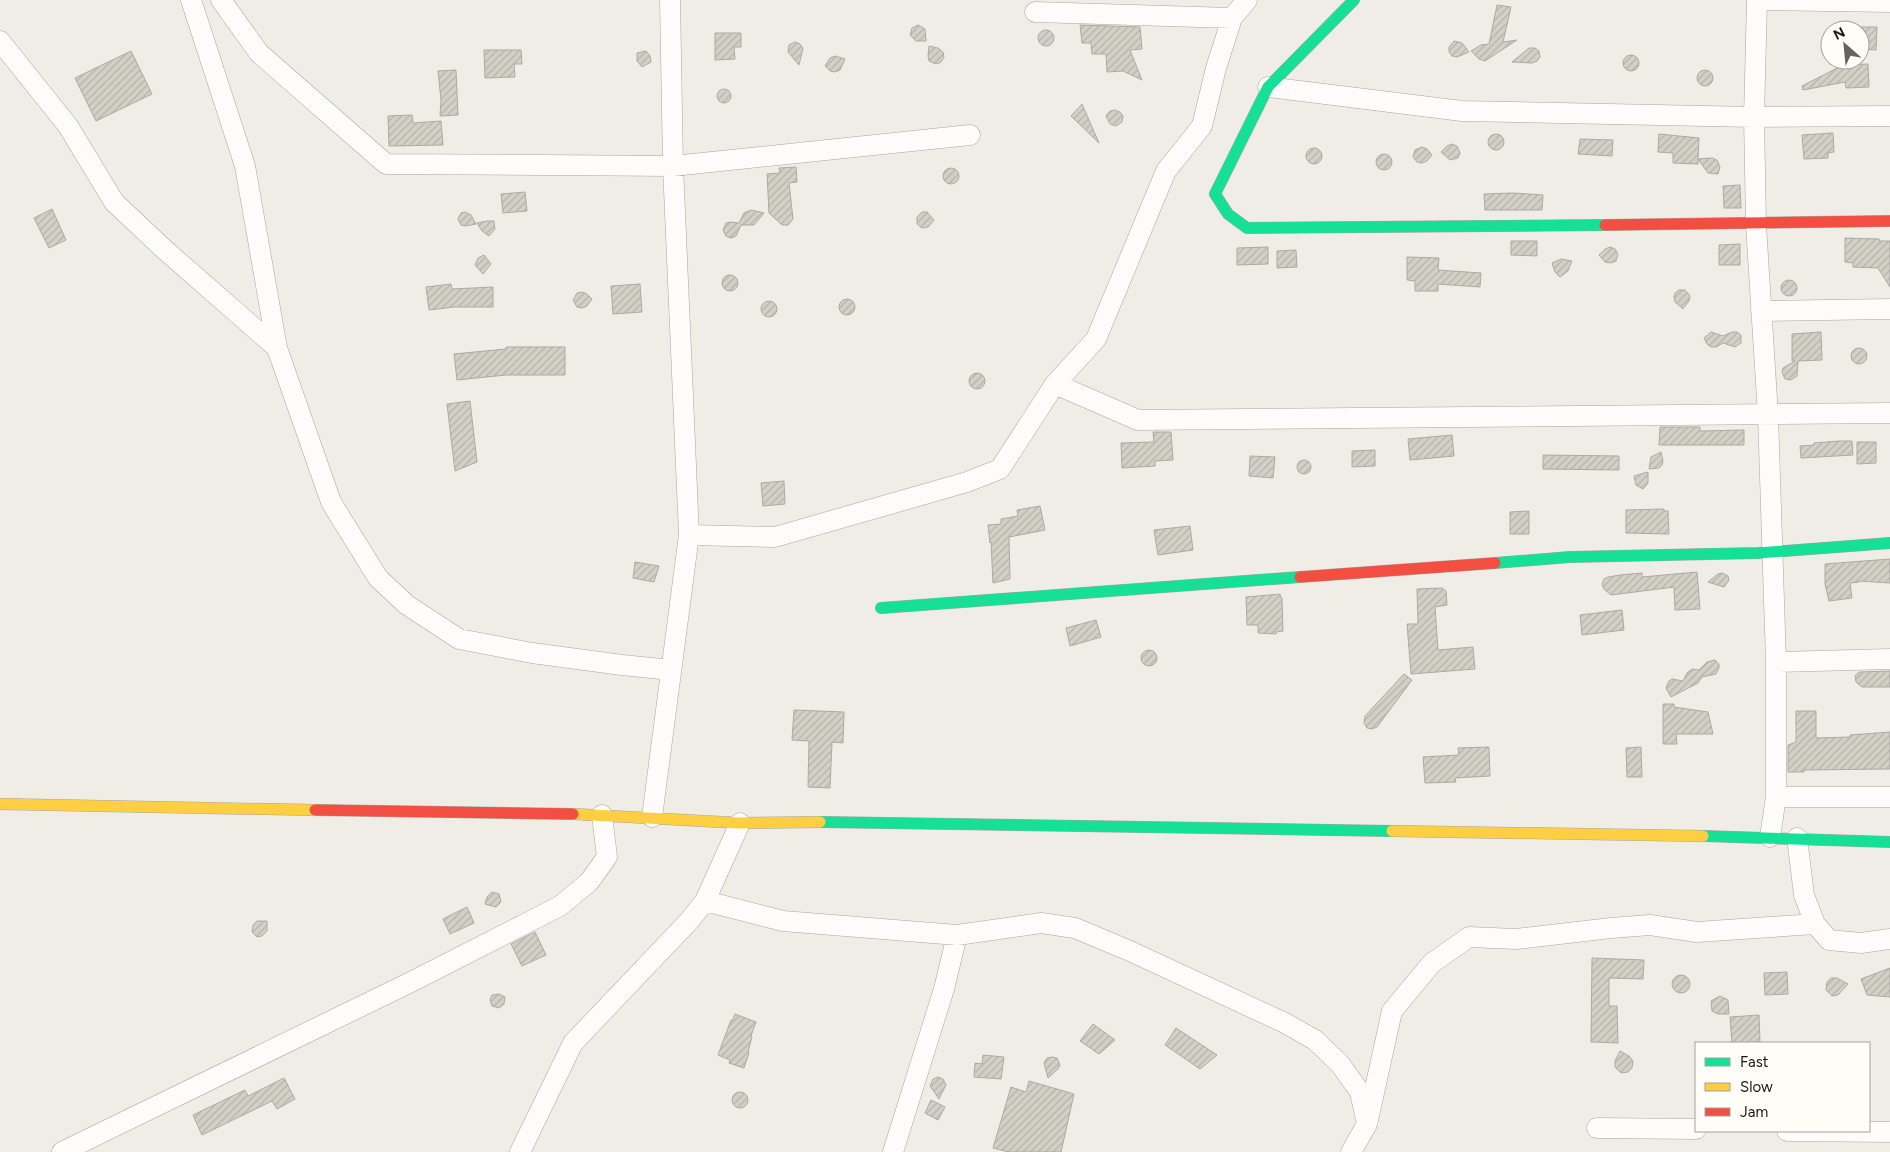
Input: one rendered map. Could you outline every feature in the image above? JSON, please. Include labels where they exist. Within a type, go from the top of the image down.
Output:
[{"type":"street","points":[[190,0],[245,166],[277,348],[331,502],[378,578],[407,605],[458,639],[532,653],[671,670]]},
{"type":"street","points":[[220,0],[259,53],[386,164],[672,166],[970,135]]},
{"type":"street","points":[[652,817],[689,535],[672,166],[670,0]]},
{"type":"street","points":[[689,535],[775,538],[967,482],[1000,469],[1055,384],[1096,338],[1166,171],[1202,126],[1216,68],[1232,18],[1247,0]]},
{"type":"street","points":[[1354,0],[1268,87],[1215,194],[1228,214],[1247,228],[1470,224],[1756,224],[1890,221]]},
{"type":"street","points":[[1770,837],[1776,797],[1776,662],[1768,415],[1756,224],[1754,117],[1757,0],[1890,2]]},
{"type":"street","points":[[1034,12],[1232,18]]},
{"type":"street","points":[[0,41],[68,126],[114,202],[165,250],[277,348]]},
{"type":"street","points":[[1268,87],[1462,111],[1754,117],[1890,116]]},
{"type":"street","points":[[1762,311],[1890,309]]},
{"type":"street","points":[[1055,384],[1138,420],[1890,413]]},
{"type":"street","points":[[881,608],[1570,557],[1772,551],[1890,544]]},
{"type":"street","points":[[1776,662],[1890,658]]},
{"type":"street","points":[[1776,797],[1890,797]]},
{"type":"street","points":[[0,804],[602,815],[740,823],[878,822],[1770,837],[1890,842]]},
{"type":"street","points":[[62,1152],[411,982],[560,906],[589,882],[607,857],[602,815]]},
{"type":"street","points":[[520,1152],[573,1043],[690,920],[705,901],[740,823]]},
{"type":"street","points":[[1797,838],[1804,896],[1815,924],[1829,940],[1861,943],[1890,940]]},
{"type":"street","points":[[705,901],[783,921],[957,934],[1041,923],[1075,928],[1285,1023],[1315,1040],[1340,1064],[1360,1092],[1367,1124]]},
{"type":"street","points":[[1351,1152],[1367,1124],[1392,1011],[1432,963],[1469,937],[1516,939],[1612,928],[1650,926],[1697,932],[1815,924]]},
{"type":"street","points":[[893,1152],[944,989],[957,934]]},
{"type":"street","points":[[1597,1128],[1695,1130]]},
{"type":"street","points":[[1870,1132],[1890,1132]]},
{"type":"building","points":[[1497,5],[1511,7],[1503,42],[1517,40],[1485,61],[1479,59],[1471,51],[1481,45],[1489,44]]},
{"type":"building","points":[[918,25],[925,29],[926,41],[916,41],[910,35],[912,28]]},
{"type":"building","points":[[1080,25],[1140,27],[1142,49],[1130,50],[1142,80],[1123,71],[1107,72],[1106,54],[1092,54],[1091,43],[1082,43]]},
{"type":"building","points":[[1870,27],[1877,27],[1876,50],[1870,50]]},
{"type":"building","points":[[1046,30],[1052,32],[1054,38],[1052,44],[1046,46],[1040,44],[1038,38],[1040,32]]},
{"type":"building","points":[[715,33],[741,33],[741,47],[734,47],[735,59],[715,60]]},
{"type":"building","points":[[1454,41],[1462,43],[1469,52],[1457,57],[1452,56],[1449,52],[1449,47]]},
{"type":"building","points":[[795,42],[803,48],[799,65],[788,52],[789,45]]},
{"type":"building","points":[[929,46],[938,48],[943,52],[944,57],[941,62],[936,64],[929,61]]},
{"type":"building","points":[[1529,48],[1535,48],[1539,51],[1540,57],[1537,61],[1532,63],[1512,62]]},
{"type":"building","points":[[484,50],[521,50],[522,64],[514,64],[515,77],[485,78]]},
{"type":"building","points":[[131,51],[152,94],[96,121],[75,78]]},
{"type":"building","points":[[646,51],[650,56],[651,62],[642,67],[637,61],[637,53]]},
{"type":"building","points":[[1631,55],[1637,57],[1639,63],[1637,69],[1631,71],[1625,69],[1623,63],[1625,57]]},
{"type":"building","points":[[835,56],[845,59],[840,70],[835,72],[830,71],[825,66],[830,58]]},
{"type":"building","points":[[456,70],[458,115],[440,116],[441,100],[438,71]]},
{"type":"building","points":[[1705,70],[1711,72],[1713,78],[1711,84],[1705,86],[1699,84],[1697,78],[1699,72]]},
{"type":"building","points":[[1833,70],[1868,70],[1869,87],[1846,88],[1845,82],[1803,90],[1802,86]]},
{"type":"building","points":[[724,89],[729,91],[731,96],[729,101],[724,103],[719,101],[717,96],[719,91]]},
{"type":"building","points":[[1082,104],[1099,143],[1071,116]]},
{"type":"building","points":[[1115,110],[1123,116],[1122,122],[1116,126],[1110,124],[1106,116],[1110,111]]},
{"type":"building","points":[[412,115],[413,123],[441,121],[443,145],[389,146],[388,116]]},
{"type":"building","points":[[1833,133],[1834,152],[1828,153],[1828,158],[1804,159],[1802,135]]},
{"type":"building","points":[[1496,134],[1502,136],[1504,142],[1502,148],[1496,150],[1490,148],[1488,142],[1490,136]]},
{"type":"building","points":[[1659,134],[1699,138],[1698,164],[1673,163],[1673,153],[1658,152]]},
{"type":"building","points":[[1580,139],[1613,140],[1612,156],[1578,154]]},
{"type":"building","points":[[1452,144],[1457,146],[1460,153],[1458,158],[1450,160],[1441,152]]},
{"type":"building","points":[[1422,147],[1427,149],[1432,155],[1427,161],[1422,163],[1417,162],[1413,157],[1415,150]]},
{"type":"building","points":[[1314,148],[1320,150],[1322,156],[1320,162],[1314,164],[1308,162],[1306,156],[1308,150]]},
{"type":"building","points":[[1384,154],[1390,156],[1392,162],[1390,168],[1384,170],[1378,168],[1376,162],[1378,156]]},
{"type":"building","points":[[1712,158],[1717,160],[1720,167],[1718,174],[1708,173],[1698,159]]},
{"type":"building","points":[[796,167],[797,182],[789,183],[793,219],[788,225],[782,225],[769,213],[767,174],[780,173],[779,168]]},
{"type":"building","points":[[951,168],[957,170],[959,176],[957,182],[951,184],[945,182],[943,176],[945,170]]},
{"type":"building","points":[[1740,185],[1741,208],[1724,208],[1723,186]]},
{"type":"building","points":[[525,192],[527,211],[503,213],[501,194]]},
{"type":"building","points":[[1484,194],[1543,195],[1542,210],[1485,210]]},
{"type":"building","points":[[52,209],[66,240],[49,248],[34,218]]},
{"type":"building","points":[[751,210],[764,213],[754,225],[741,225],[736,236],[731,238],[726,236],[723,230],[726,223],[739,223],[744,213]]},
{"type":"building","points":[[465,212],[471,215],[476,224],[461,225],[458,219],[461,213]]},
{"type":"building","points":[[922,212],[927,212],[934,220],[928,227],[922,228],[917,224],[917,217]]},
{"type":"building","points":[[494,221],[495,229],[489,236],[482,231],[477,223]]},
{"type":"building","points":[[1845,238],[1890,241],[1890,287],[1878,268],[1853,267],[1853,263],[1845,262]]},
{"type":"building","points":[[1511,241],[1537,241],[1537,256],[1511,255]]},
{"type":"building","points":[[1740,244],[1740,265],[1719,265],[1719,245]]},
{"type":"building","points":[[1268,247],[1268,264],[1237,265],[1237,248]]},
{"type":"building","points":[[1610,247],[1615,249],[1618,254],[1616,261],[1611,263],[1605,262],[1599,255]]},
{"type":"building","points":[[1296,250],[1297,267],[1277,268],[1277,251]]},
{"type":"building","points":[[484,255],[491,264],[483,274],[475,265],[478,258]]},
{"type":"building","points":[[1407,257],[1439,258],[1438,270],[1481,273],[1480,287],[1438,284],[1438,291],[1415,291],[1415,281],[1407,280]]},
{"type":"building","points":[[1561,259],[1572,261],[1568,271],[1560,277],[1555,272],[1552,263]]},
{"type":"building","points":[[730,275],[736,277],[738,283],[736,289],[730,291],[724,289],[722,283],[724,277]]},
{"type":"building","points":[[1789,280],[1795,282],[1797,288],[1795,294],[1789,296],[1783,294],[1781,288],[1783,282]]},
{"type":"building","points":[[451,284],[452,289],[493,287],[493,307],[454,307],[429,310],[426,287]]},
{"type":"building","points":[[640,284],[642,312],[613,314],[611,286]]},
{"type":"building","points":[[1679,290],[1685,290],[1690,296],[1683,309],[1675,302],[1675,293]]},
{"type":"building","points":[[582,292],[592,299],[587,306],[582,308],[577,307],[573,300],[577,293]]},
{"type":"building","points":[[847,299],[853,301],[855,307],[853,313],[847,315],[841,313],[839,307],[841,301]]},
{"type":"building","points":[[769,301],[775,303],[777,309],[775,315],[769,317],[763,315],[761,309],[763,303]]},
{"type":"building","points":[[1711,332],[1723,336],[1737,332],[1741,335],[1741,343],[1735,347],[1723,343],[1716,347],[1711,347],[1704,338]]},
{"type":"building","points":[[1821,332],[1822,360],[1798,361],[1797,376],[1791,380],[1785,379],[1782,372],[1783,368],[1795,361],[1792,361],[1792,334]]},
{"type":"building","points":[[506,347],[565,347],[565,375],[506,375],[457,380],[454,354],[506,349]]},
{"type":"building","points":[[1859,348],[1865,350],[1867,356],[1865,362],[1859,364],[1853,362],[1851,356],[1853,350]]},
{"type":"building","points":[[977,373],[983,375],[985,381],[983,387],[977,389],[971,387],[969,381],[971,375]]},
{"type":"building","points":[[470,401],[477,462],[455,471],[447,404]]},
{"type":"building","points":[[1660,427],[1700,427],[1700,431],[1744,430],[1744,445],[1659,445]]},
{"type":"building","points":[[1153,432],[1171,432],[1173,460],[1155,461],[1155,466],[1122,468],[1121,443],[1154,442]]},
{"type":"building","points":[[1452,435],[1454,456],[1410,460],[1408,439]]},
{"type":"building","points":[[1852,441],[1853,455],[1801,458],[1800,446]]},
{"type":"building","points":[[1857,442],[1876,442],[1876,463],[1857,464]]},
{"type":"building","points":[[1375,450],[1375,466],[1352,467],[1352,451]]},
{"type":"building","points":[[1661,452],[1662,465],[1659,468],[1649,469],[1651,457]]},
{"type":"building","points":[[1543,455],[1619,456],[1619,470],[1543,469]]},
{"type":"building","points":[[1250,456],[1275,457],[1273,478],[1249,476]]},
{"type":"building","points":[[1301,460],[1307,460],[1311,467],[1307,474],[1301,474],[1297,470],[1297,464]]},
{"type":"building","points":[[1648,472],[1648,483],[1643,489],[1636,485],[1634,476]]},
{"type":"building","points":[[784,481],[785,504],[763,506],[761,483]]},
{"type":"building","points":[[1040,506],[1045,530],[1009,537],[1010,579],[993,583],[991,542],[988,525],[1001,524],[1001,519],[1018,516],[1017,510]]},
{"type":"building","points":[[1664,509],[1664,511],[1668,511],[1669,534],[1626,533],[1626,510]]},
{"type":"building","points":[[1529,511],[1529,534],[1510,534],[1510,512]]},
{"type":"building","points":[[1190,526],[1193,550],[1158,555],[1154,530]]},
{"type":"building","points":[[1890,559],[1890,583],[1859,581],[1850,583],[1852,598],[1829,601],[1825,584],[1825,564]]},
{"type":"building","points":[[635,562],[659,566],[654,582],[633,578]]},
{"type":"building","points":[[1697,572],[1700,609],[1675,610],[1674,587],[1611,595],[1604,589],[1602,584],[1604,579],[1608,577],[1620,575],[1642,573],[1642,577]]},
{"type":"building","points":[[1722,573],[1728,576],[1729,580],[1724,587],[1708,582],[1718,574]]},
{"type":"building","points":[[1442,588],[1446,591],[1447,605],[1435,607],[1438,650],[1473,647],[1475,669],[1411,674],[1407,624],[1418,624],[1417,589]]},
{"type":"building","points":[[1280,594],[1282,598],[1283,631],[1276,632],[1276,634],[1258,633],[1258,625],[1247,625],[1246,597]]},
{"type":"building","points":[[1622,610],[1624,630],[1582,635],[1580,615]]},
{"type":"building","points":[[1096,620],[1101,637],[1070,646],[1066,628]]},
{"type":"building","points":[[1149,650],[1155,652],[1157,658],[1155,664],[1149,666],[1143,664],[1141,658],[1143,652]]},
{"type":"building","points":[[1715,660],[1719,664],[1716,674],[1702,677],[1698,683],[1671,697],[1666,688],[1669,681],[1672,679],[1683,681],[1687,673],[1692,669],[1699,670],[1707,662]]},
{"type":"building","points":[[1890,671],[1890,687],[1862,687],[1856,682],[1855,676],[1859,672]]},
{"type":"building","points":[[1404,674],[1412,680],[1377,727],[1367,728],[1364,723],[1365,716]]},
{"type":"building","points":[[1663,704],[1674,704],[1674,707],[1708,712],[1713,734],[1676,734],[1677,744],[1663,744]]},
{"type":"building","points":[[794,710],[844,712],[843,743],[832,742],[830,788],[808,787],[809,741],[792,740]]},
{"type":"building","points":[[1796,711],[1816,711],[1816,738],[1850,737],[1850,735],[1890,732],[1890,769],[1804,770],[1804,772],[1788,772],[1788,745],[1796,742]]},
{"type":"building","points":[[1489,747],[1490,776],[1455,778],[1456,782],[1425,783],[1423,757],[1459,755],[1458,748]]},
{"type":"building","points":[[1641,747],[1642,777],[1627,777],[1626,748]]},
{"type":"building","points":[[492,892],[499,894],[501,902],[496,907],[485,904],[487,897]]},
{"type":"building","points":[[467,907],[474,923],[450,934],[443,919]]},
{"type":"building","points":[[257,921],[267,921],[267,931],[262,936],[257,937],[252,932],[253,925]]},
{"type":"building","points":[[535,932],[546,955],[522,966],[511,944]]},
{"type":"building","points":[[1592,958],[1644,960],[1643,979],[1609,978],[1609,1006],[1617,1006],[1618,1043],[1591,1042]]},
{"type":"building","points":[[1890,968],[1890,997],[1867,995],[1861,979]]},
{"type":"building","points":[[1787,972],[1788,994],[1765,995],[1764,973]]},
{"type":"building","points":[[1677,975],[1685,975],[1690,980],[1688,991],[1677,993],[1672,988],[1672,980]]},
{"type":"building","points":[[1831,978],[1837,978],[1848,984],[1838,995],[1832,996],[1826,990],[1827,982]]},
{"type":"building","points":[[499,994],[505,997],[504,1004],[499,1008],[492,1006],[490,1000],[492,995]]},
{"type":"building","points":[[1720,996],[1728,1000],[1729,1014],[1718,1014],[1712,1011],[1711,1001]]},
{"type":"building","points":[[735,1014],[756,1022],[744,1068],[729,1063],[730,1060],[718,1055]]},
{"type":"building","points":[[1759,1015],[1760,1042],[1732,1042],[1730,1017]]},
{"type":"building","points":[[1093,1024],[1115,1040],[1099,1054],[1080,1041]]},
{"type":"building","points":[[1176,1028],[1217,1055],[1200,1069],[1165,1045]]},
{"type":"building","points":[[1620,1051],[1629,1056],[1633,1061],[1632,1068],[1628,1072],[1621,1073],[1615,1067],[1615,1061]]},
{"type":"building","points":[[983,1055],[1004,1057],[1001,1079],[974,1077],[975,1063],[982,1064]]},
{"type":"building","points":[[1047,1058],[1057,1058],[1060,1065],[1048,1078],[1044,1063]]},
{"type":"building","points":[[938,1077],[943,1079],[946,1085],[939,1099],[930,1086],[933,1079]]},
{"type":"building","points":[[284,1078],[295,1099],[277,1109],[272,1101],[202,1135],[193,1115],[245,1090],[248,1096]]},
{"type":"building","points":[[1029,1081],[1074,1094],[1061,1152],[1009,1152],[993,1148],[1011,1087],[1026,1092]]},
{"type":"building","points":[[740,1092],[748,1100],[740,1108],[732,1100]]},
{"type":"building","points":[[931,1100],[945,1107],[938,1120],[925,1113]]},
{"type":"traffic: fast","points":[[1354,0],[1268,87],[1215,194],[1228,214],[1247,228],[1605,225]]},
{"type":"traffic: fast","points":[[1495,563],[1570,557],[1758,553],[1890,543]]},
{"type":"traffic: fast","points":[[881,608],[1300,577]]},
{"type":"traffic: fast","points":[[820,822],[1392,831]]},
{"type":"traffic: fast","points":[[1703,836],[1890,842]]},
{"type":"traffic: slow","points":[[0,804],[315,810]]},
{"type":"traffic: slow","points":[[573,814],[740,823],[820,822]]},
{"type":"traffic: slow","points":[[1392,831],[1703,836]]},
{"type":"traffic: jam","points":[[1605,225],[1890,221]]},
{"type":"traffic: jam","points":[[1300,577],[1495,563]]},
{"type":"traffic: jam","points":[[315,810],[573,814]]}]
